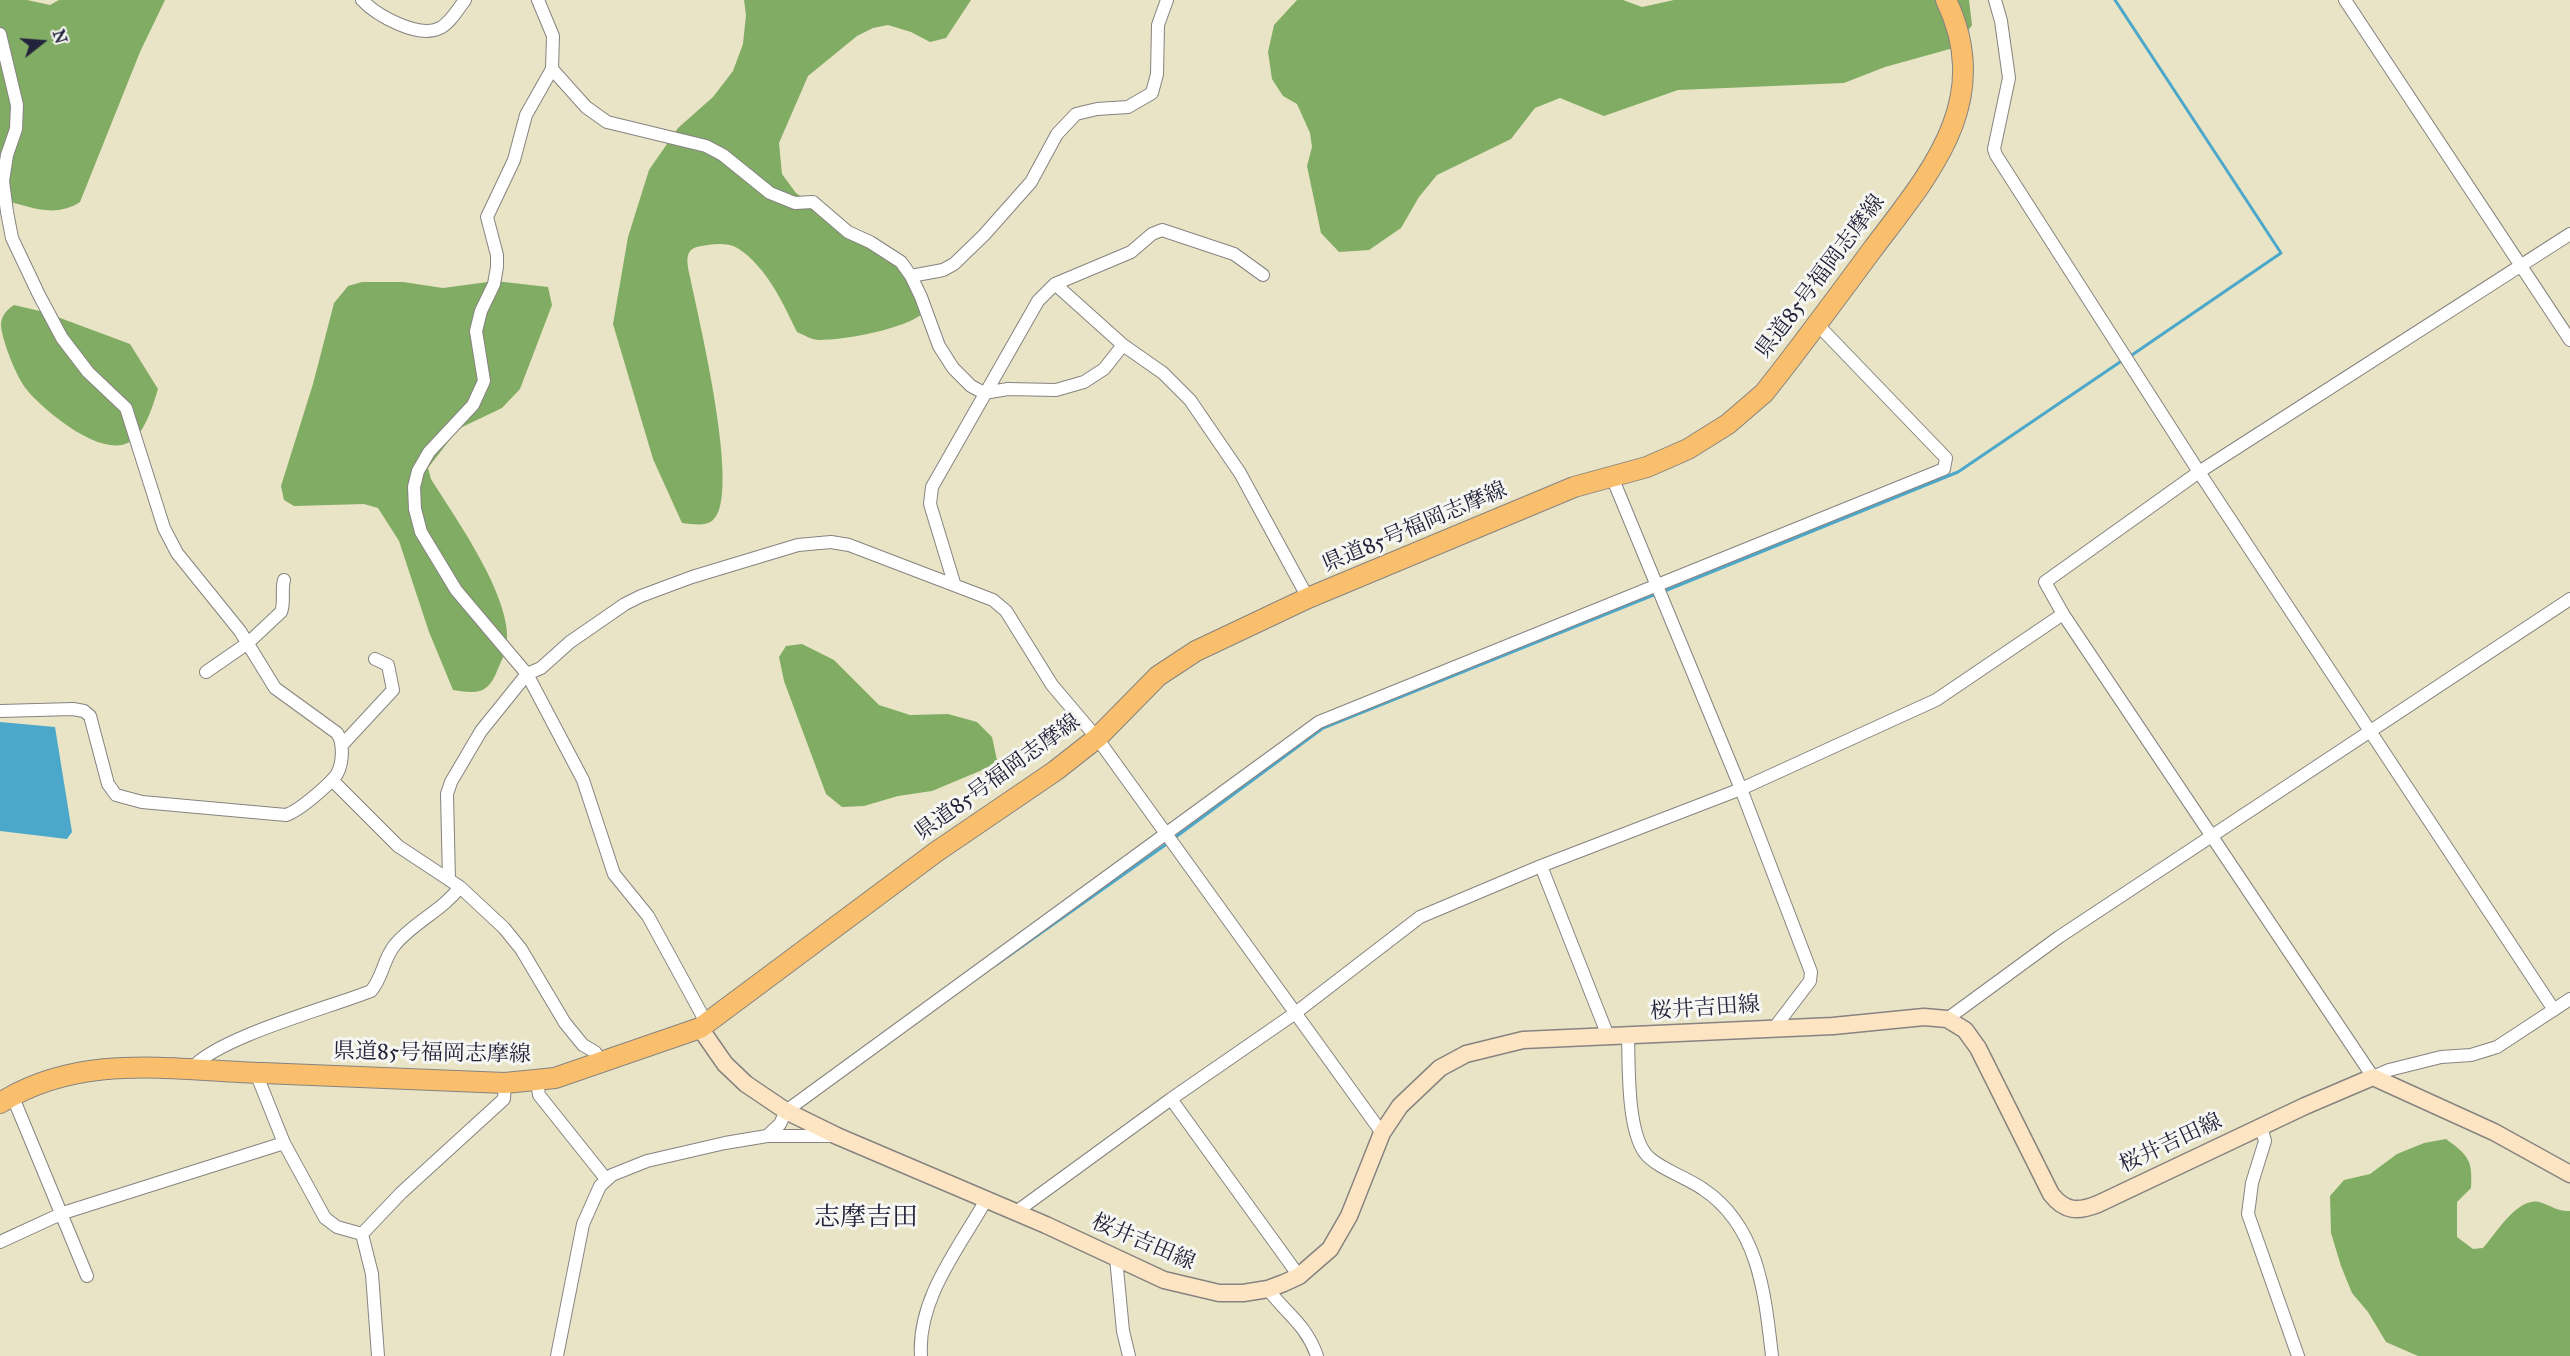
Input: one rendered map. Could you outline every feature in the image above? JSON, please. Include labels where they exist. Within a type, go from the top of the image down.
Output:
[{"type":"main road","name":"県道85号福岡志摩線","points":[[6,1099],[75,1072],[192,1068],[256,1073],[505,1083],[537,1081],[602,1062],[703,1026],[878,894],[1056,771],[1097,738],[1142,690],[1178,662],[1240,628],[1308,598],[1574,488],[1678,454],[1728,424],[1764,393],[1926,177],[1948,141],[1959,106],[1962,78],[1957,28],[1946,0]]},
{"type":"main road","name":"桜井吉田線","points":[[703,1026],[725,1064],[764,1099],[786,1111],[837,1136],[1016,1212],[1164,1280],[1218,1293],[1268,1289],[1299,1276],[1330,1249],[1345,1224],[1382,1133],[1400,1106],[1420,1085],[1440,1068],[1466,1054],[1523,1041],[1775,1027],[1833,1026],[1924,1017],[1947,1018],[1965,1030],[1978,1048],[2051,1194],[2060,1205],[2071,1210],[2091,1207],[2373,1077]]},
{"type":"main road","points":[[2373,1077],[2494,1132],[2570,1174]]},
{"type":"street","points":[[362,0],[398,24],[430,30],[444,25],[465,0]]},
{"type":"street","points":[[538,0],[553,36],[552,69],[526,115],[514,160],[487,217],[497,255],[497,267],[494,284],[481,311],[476,331],[484,374],[481,391],[473,405],[429,452],[418,471],[414,487],[415,509],[421,532],[440,567],[462,598],[527,674],[583,780],[614,874],[648,916],[696,999],[703,1026]]},
{"type":"street","points":[[911,276],[943,270],[954,264],[1031,182],[1057,134],[1076,114],[1097,109],[1128,107],[1152,93],[1157,74],[1158,26],[1167,0]]},
{"type":"street","points":[[1995,0],[2001,21],[2009,78],[1994,149],[1996,155],[2199,472],[2554,1010]]},
{"type":"street","points":[[2345,0],[2570,340]]},
{"type":"street","points":[[0,34],[17,105],[16,129],[6,155],[3,181],[12,238],[62,338],[88,372],[126,408],[164,528],[177,553],[248,643],[275,688],[337,733],[342,745],[339,771],[301,807],[286,815],[125,799],[116,795],[108,784],[90,716],[84,711],[72,709],[0,711]]},
{"type":"street","points":[[552,69],[592,113],[624,127],[668,135],[706,146],[723,155],[770,194],[795,202],[813,202],[848,232],[889,253],[911,276],[939,346],[953,368],[971,386],[984,393],[1008,389],[1056,390],[1084,382],[1104,369],[1123,345]]},
{"type":"street","points":[[954,584],[930,504],[932,487],[1026,318],[1038,301],[1056,284],[1123,256],[1152,234],[1162,230],[1234,254],[1263,275]]},
{"type":"street","points":[[2570,234],[2199,472],[2045,582],[2063,614],[2373,1077],[2389,1070],[2441,1057],[2471,1055],[2497,1047],[2570,999]]},
{"type":"street","points":[[1056,284],[1123,345],[1163,373],[1190,400],[1240,473],[1308,598]]},
{"type":"street","points":[[767,1136],[780,1124],[786,1111],[1319,722],[1944,470],[1946,458],[1817,324]]},
{"type":"street","points":[[1611,477],[1742,789],[1811,972],[1810,981],[1775,1027]]},
{"type":"street","points":[[449,880],[447,794],[451,782],[481,731],[527,674],[541,668],[570,642],[641,596],[798,545],[831,542],[849,545],[981,593],[1006,612],[1052,685],[1097,738],[1382,1133]]},
{"type":"street","points":[[206,672],[248,643],[281,612],[284,580]]},
{"type":"street","points":[[1947,1018],[2059,937],[2370,734],[2570,599]]},
{"type":"street","points":[[1016,1212],[1171,1099],[1294,1014],[1420,917],[1541,866],[1742,789],[1936,700],[2063,614]]},
{"type":"street","points":[[342,745],[393,690],[388,665],[375,658]]},
{"type":"street","points":[[332,780],[398,846],[460,887],[504,928],[521,949],[566,1023],[583,1045],[595,1052],[602,1062]]},
{"type":"street","points":[[1541,866],[1608,1036]]},
{"type":"street","points":[[192,1068],[200,1060],[246,1037],[371,991],[379,981],[394,946],[451,899],[460,887]]},
{"type":"street","points":[[1628,1036],[1637,1137],[1645,1154],[1685,1176],[1723,1204],[1751,1248],[1764,1292],[1773,1356]]},
{"type":"street","points":[[256,1073],[284,1143],[325,1218],[338,1227],[362,1234]]},
{"type":"street","points":[[537,1081],[539,1095],[606,1179],[589,1207],[583,1224],[557,1356]]},
{"type":"street","points":[[362,1234],[400,1193],[504,1099],[505,1083]]},
{"type":"street","points":[[6,1099],[63,1213],[87,1276]]},
{"type":"street","points":[[1171,1099],[1299,1276]]},
{"type":"street","points":[[2261,1128],[2265,1141],[2252,1183],[2248,1214],[2298,1356]]},
{"type":"street","name":"桜井吉田線","points":[[606,1179],[647,1161],[767,1136],[837,1136]]},
{"type":"street","points":[[0,1242],[63,1213],[284,1143]]},
{"type":"street","points":[[921,1356],[922,1321],[929,1300],[986,1200]]},
{"type":"street","points":[[362,1234],[372,1274],[378,1356]]},
{"type":"street","points":[[1116,1258],[1122,1319],[1129,1356]]},
{"type":"street","points":[[1268,1289],[1280,1306],[1294,1315],[1317,1356]]},
{"type":"green space","points":[[0,0],[27,0],[50,5],[59,0],[165,0],[140,52],[80,202],[70,207],[60,210],[41,210],[0,199]]},
{"type":"green space","points":[[744,0],[971,0],[946,38],[930,42],[911,32],[888,25],[873,28],[857,36],[808,76],[779,143],[782,174],[796,193],[892,260],[912,283],[923,313],[915,319],[889,329],[843,338],[814,339],[797,332],[766,276],[739,249],[726,244],[716,244],[696,247],[689,253],[688,266],[721,443],[723,477],[721,504],[713,520],[702,524],[690,524],[682,523],[653,459],[613,324],[628,237],[649,170],[678,128],[713,97],[733,71],[743,44],[746,15]]},
{"type":"green space","points":[[1297,0],[1623,0],[1642,7],[1674,0],[1969,0],[1972,25],[1957,47],[1885,67],[1844,83],[1678,90],[1604,116],[1560,98],[1535,108],[1511,139],[1437,175],[1419,197],[1401,228],[1369,250],[1339,252],[1321,233],[1307,166],[1312,147],[1310,133],[1297,104],[1283,96],[1272,79],[1268,52],[1274,25]]},
{"type":"green space","points":[[495,281],[548,287],[552,305],[520,389],[502,408],[458,429],[428,468],[431,479],[482,561],[502,609],[507,630],[506,649],[494,679],[481,691],[469,692],[453,690],[429,632],[399,541],[378,508],[364,504],[294,506],[284,500],[281,486],[313,384],[334,303],[348,286],[362,282],[403,282],[443,288]]},
{"type":"green space","points":[[14,305],[44,312],[130,344],[158,389],[148,417],[136,437],[119,445],[90,439],[60,420],[35,399],[19,377],[1,329],[6,312]]},
{"type":"green space","points":[[802,644],[834,660],[879,705],[910,715],[948,714],[977,722],[992,737],[997,760],[987,768],[932,791],[898,796],[864,806],[842,807],[826,794],[784,681],[779,657],[786,646]]},
{"type":"green space","points":[[2446,1139],[2464,1154],[2470,1164],[2471,1188],[2457,1202],[2457,1237],[2473,1249],[2483,1248],[2508,1218],[2523,1205],[2539,1202],[2570,1211],[2570,1356],[2418,1356],[2386,1342],[2368,1312],[2352,1293],[2331,1233],[2330,1196],[2344,1180],[2370,1174],[2397,1154],[2424,1143]]},
{"type":"water","points":[[0,722],[55,727],[72,832],[67,839],[0,831]]},
{"type":"waterway","points":[[2115,0],[2281,253],[2129,357]]},
{"type":"waterway","points":[[1662,592],[1958,472],[2123,360]]},
{"type":"waterway","points":[[1173,839],[1323,728],[1656,594]]},
{"type":"waterway","points":[[997,964],[1168,843]]},
{"type":"district","name":"志摩吉田","points":[[866,1219]]}]
